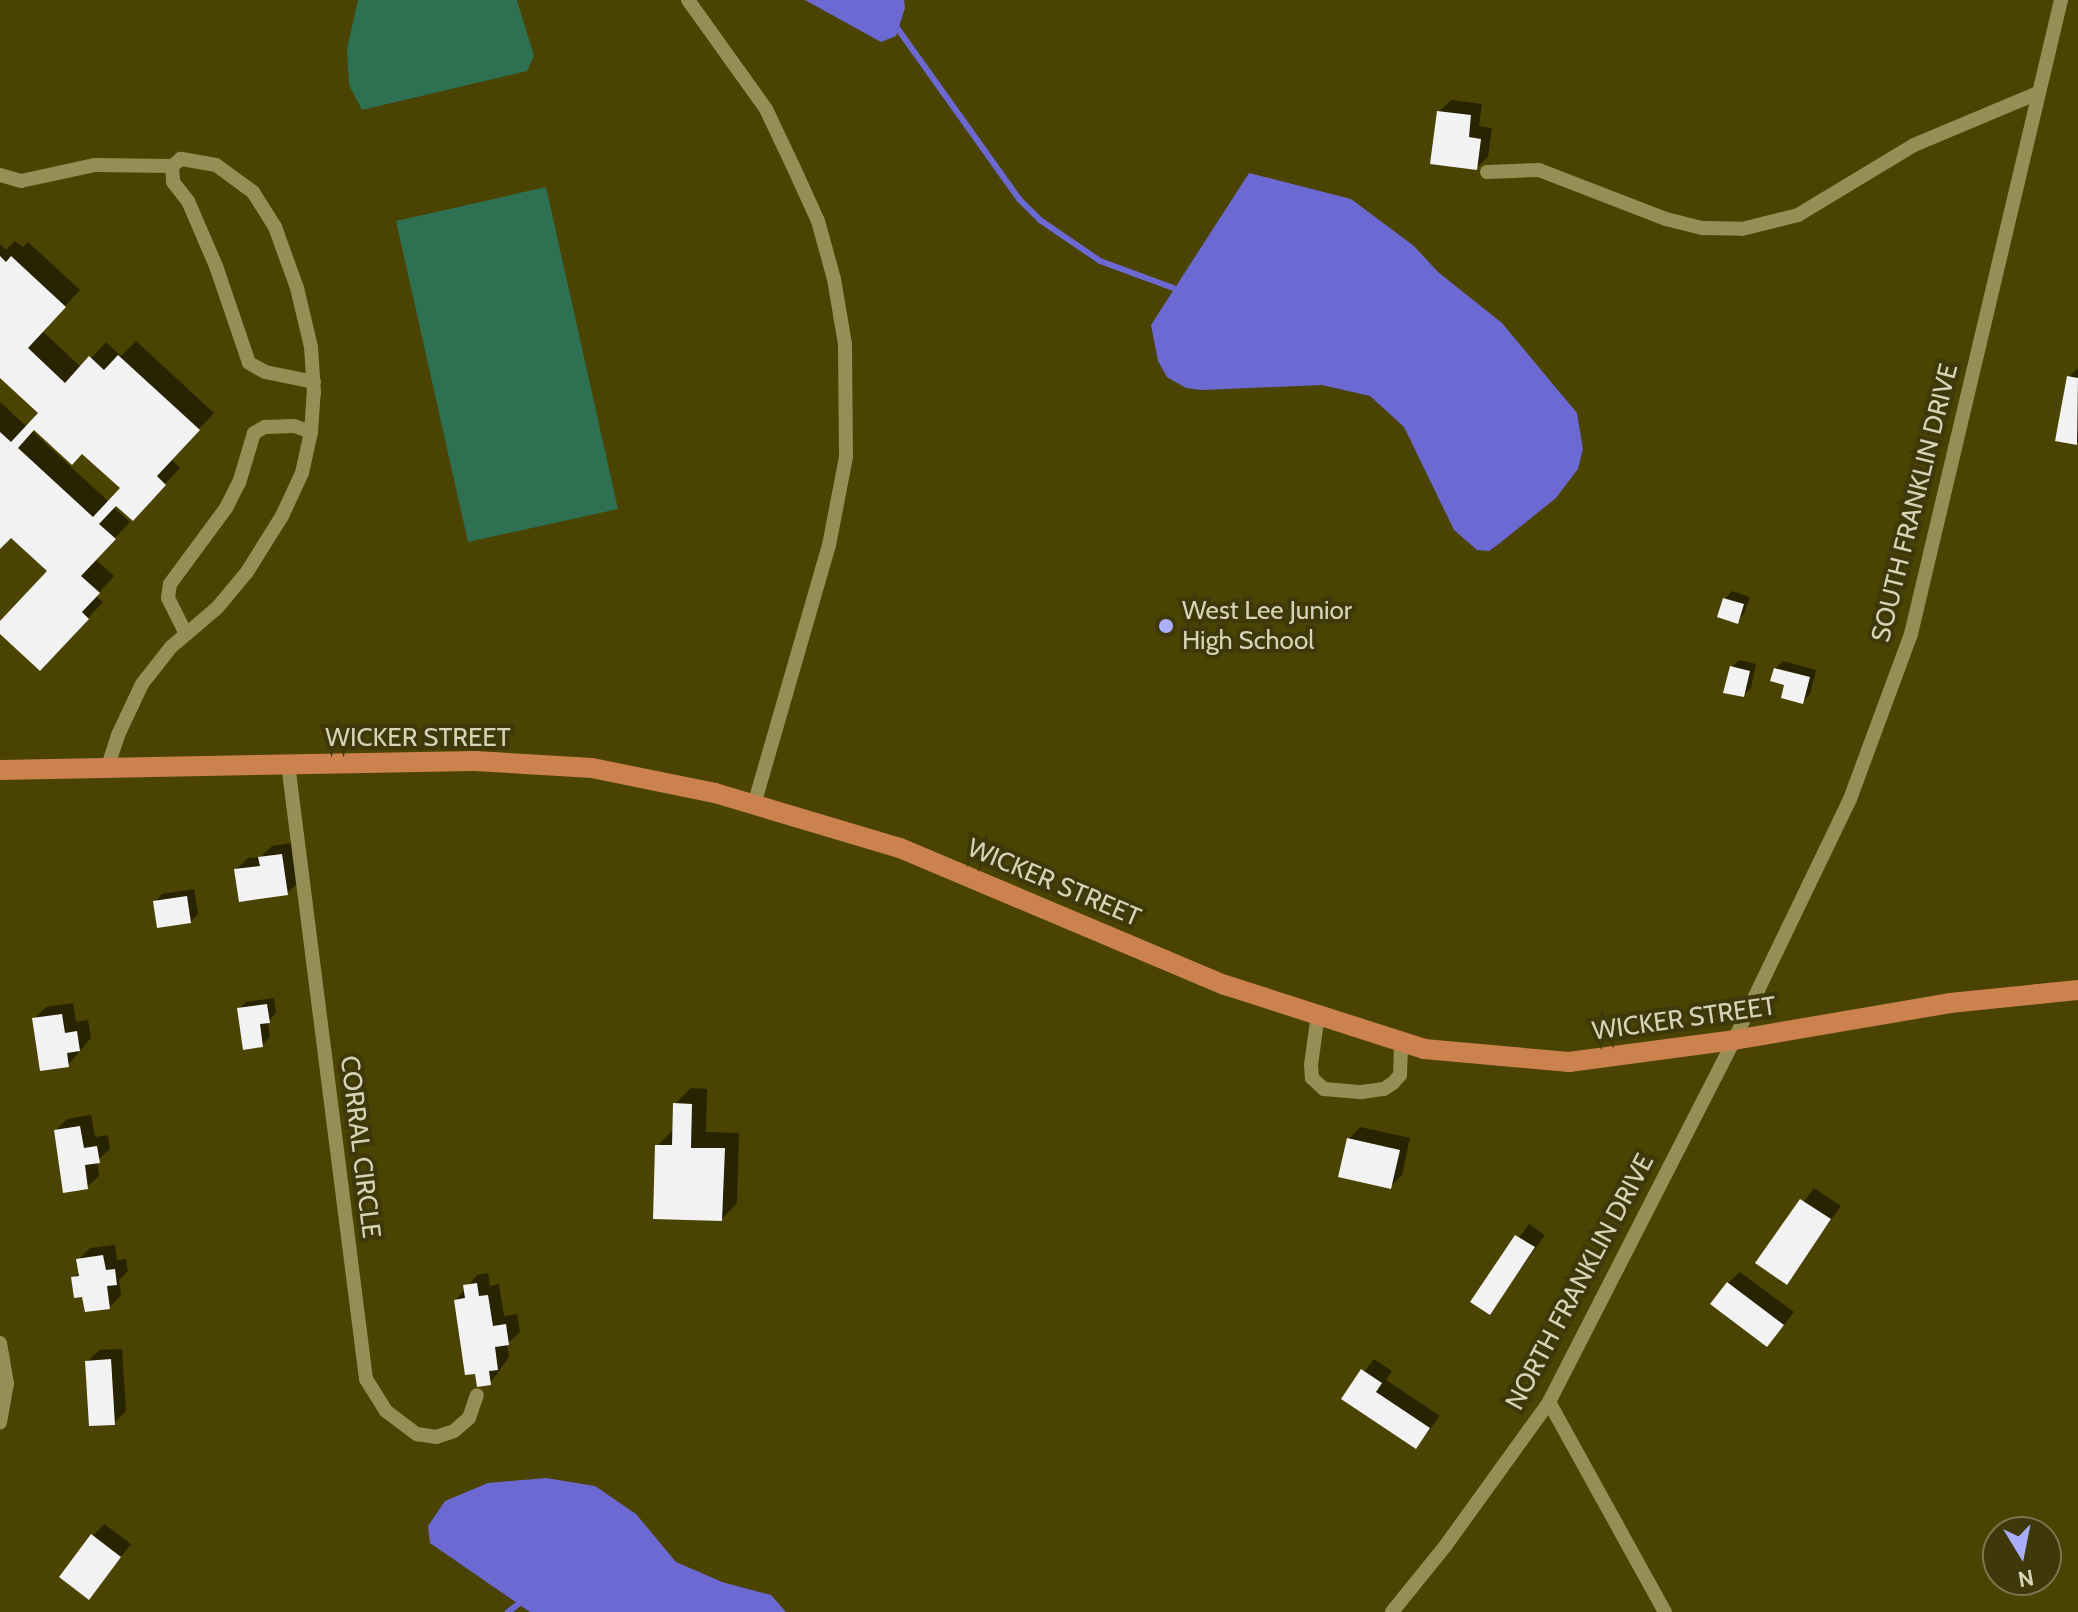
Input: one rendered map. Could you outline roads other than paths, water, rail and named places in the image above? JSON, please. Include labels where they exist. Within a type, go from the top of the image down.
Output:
[{"type":"main road","name":"WICKER STREET","points":[[0,770],[475,761],[592,768],[715,793],[900,848],[1225,985],[1424,1049],[1569,1062],[1734,1040],[1950,1003],[2078,990]]},
{"type":"street","points":[[688,0],[766,109],[793,166],[818,221],[834,279],[845,344],[846,457],[829,545],[754,804]]},
{"type":"street","name":"SOUTH FRANKLIN DRIVE","points":[[1734,1040],[1850,799],[1911,634],[2061,0]]},
{"type":"street","points":[[1487,172],[1520,168],[1539,170],[1666,219],[1703,228],[1761,227],[1815,207],[1914,145],[2038,93]]},
{"type":"street","points":[[0,175],[21,181],[95,165],[172,166],[181,159],[216,165],[253,192],[275,227],[297,288],[311,347],[314,382],[311,432],[302,473],[282,516],[247,572],[217,608],[171,647],[142,684],[118,735],[108,766]]},
{"type":"street","points":[[172,166],[173,182],[188,201],[216,266],[249,363],[265,372],[314,382]]},
{"type":"street","points":[[186,634],[168,598],[170,584],[226,508],[239,483],[254,433],[265,427],[294,426],[311,432]]},
{"type":"street","name":"CORRAL CIRCLE","points":[[288,764],[366,1379],[386,1411],[417,1434],[436,1437],[454,1431],[469,1418],[477,1395]]},
{"type":"street","points":[[1318,1014],[1312,1078],[1324,1089],[1362,1092],[1384,1089],[1400,1075],[1401,1041]]},
{"type":"street","name":"NORTH FRANKLIN DRIVE","points":[[1392,1612],[1446,1545],[1549,1402],[1734,1040]]},
{"type":"street","points":[[0,1343],[7,1383],[0,1422]]},
{"type":"street","points":[[1549,1402],[1665,1612]]},
{"type":"waterway","points":[[895,25],[1019,199],[1040,220],[1100,261],[1179,290]]},
{"type":"waterway","points":[[508,1612],[524,1600]]},
{"type":"place","name":"West Lee Junior High School","points":[[1166,626]]}]
